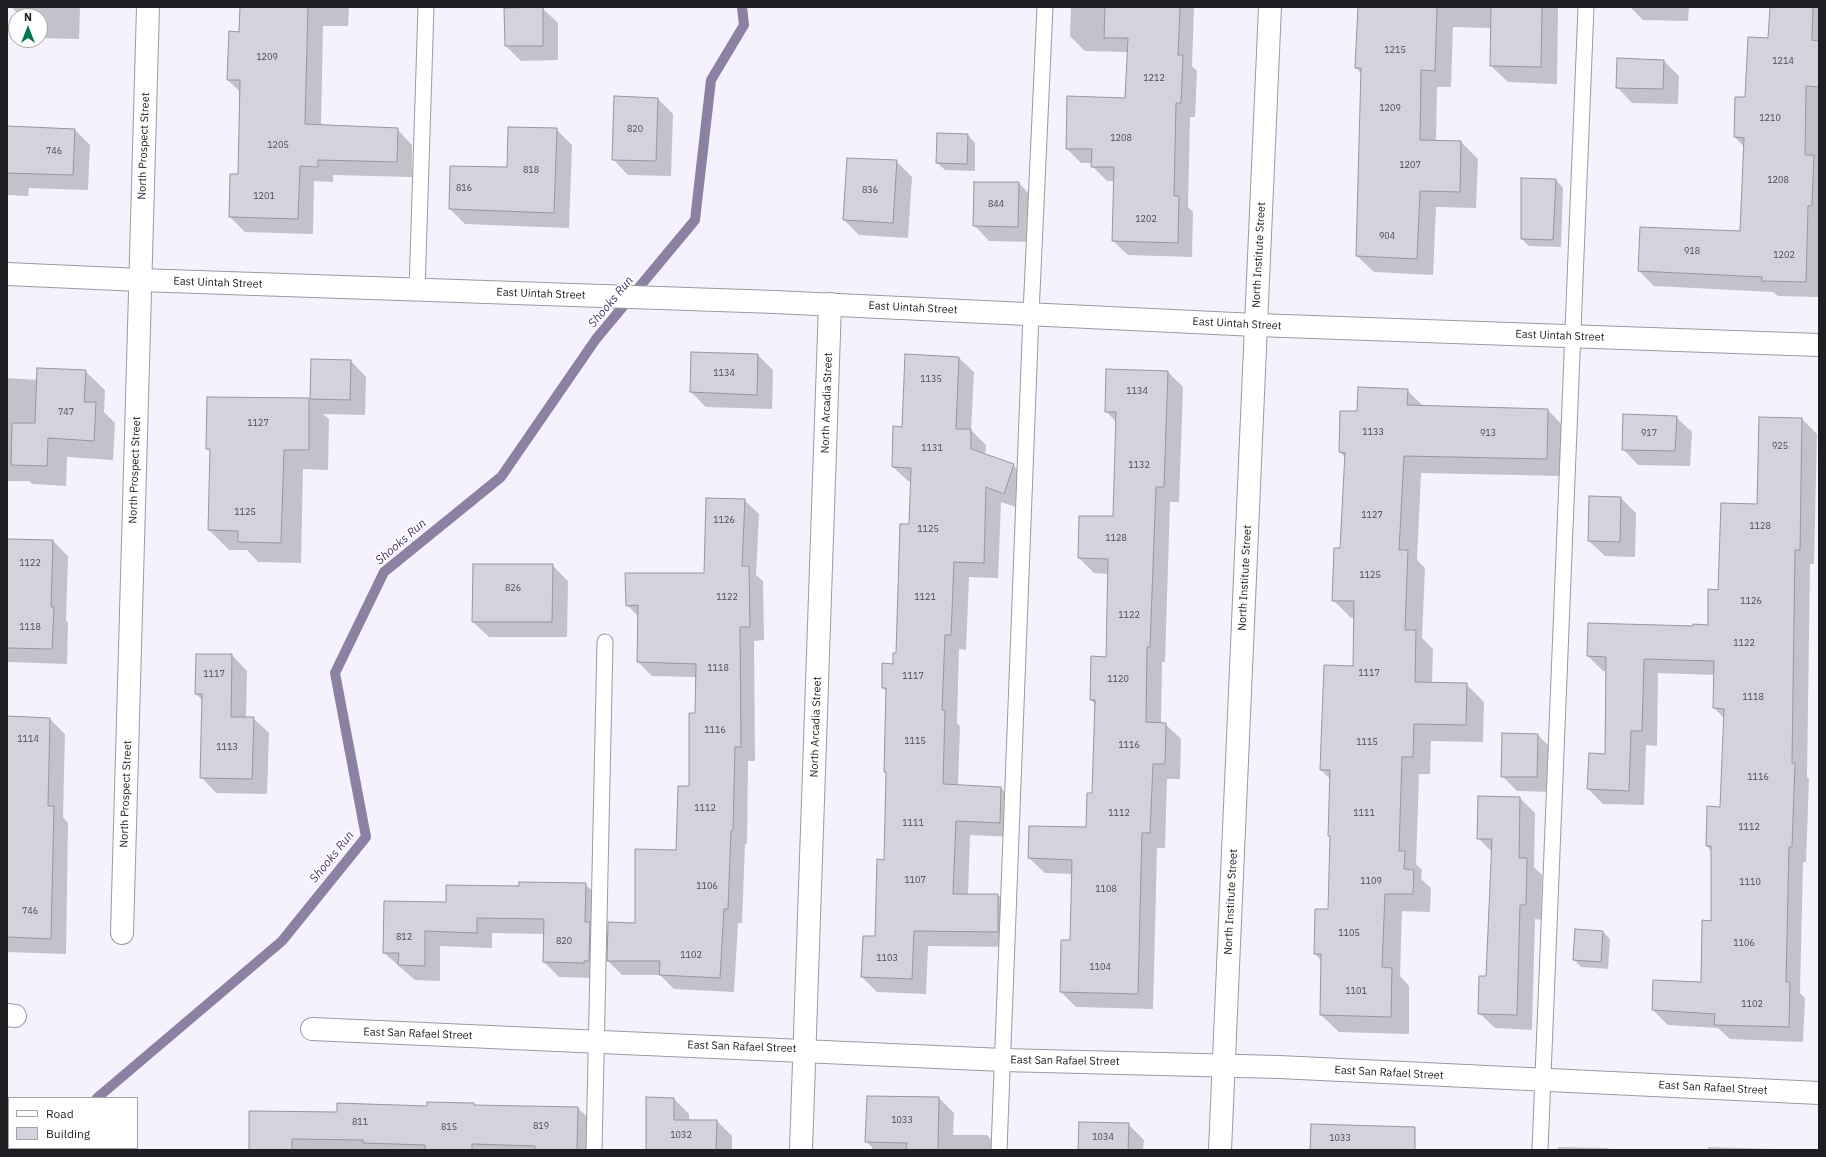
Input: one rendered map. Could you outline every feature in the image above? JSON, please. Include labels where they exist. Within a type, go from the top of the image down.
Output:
[{"type":"street","name":"North Prospect Street","points":[[122,933],[148,7]]},
{"type":"street","name":"North Institute Street","points":[[1220,1150],[1270,7]]},
{"type":"street","name":"East Uintah Street","points":[[7,274],[830,304],[1256,325],[1819,345]]},
{"type":"street","name":"North Arcadia Street","points":[[800,1150],[805,1050],[830,304]]},
{"type":"street","name":"East San Rafael Street","points":[[312,1029],[1003,1060],[1224,1065],[1819,1093]]},
{"type":"lane","points":[[425,290],[426,7]]},
{"type":"lane","points":[[999,1150],[1031,314],[1045,7]]},
{"type":"lane","points":[[1540,1150],[1586,7]]},
{"type":"lane","points":[[594,1150],[605,642]]},
{"type":"building","points":[[240,7],[308,7],[305,124],[398,128],[397,162],[318,160],[318,167],[300,166],[298,219],[229,217],[230,174],[238,174],[240,80],[227,80],[229,31],[239,32]]},
{"type":"building","points":[[543,7],[543,46],[505,46],[504,8]]},
{"type":"building","points":[[1105,7],[1180,7],[1178,55],[1183,55],[1181,103],[1176,103],[1174,196],[1179,196],[1178,243],[1112,241],[1114,167],[1091,167],[1092,149],[1066,149],[1067,96],[1125,98],[1128,38],[1104,38]]},
{"type":"building","points":[[1358,7],[1437,7],[1435,71],[1421,70],[1420,140],[1461,141],[1460,192],[1420,191],[1417,259],[1356,256],[1361,68],[1355,68]]},
{"type":"building","points":[[1491,7],[1542,7],[1541,67],[1490,66]]},
{"type":"building","points":[[1770,7],[1813,7],[1812,40],[1819,41],[1819,87],[1806,86],[1805,155],[1814,155],[1812,206],[1808,206],[1806,282],[1762,281],[1762,277],[1638,271],[1640,227],[1740,231],[1744,138],[1734,137],[1735,97],[1745,97],[1748,37],[1768,38]]},
{"type":"building","points":[[1617,58],[1664,60],[1663,89],[1616,88]]},
{"type":"building","points":[[614,96],[658,98],[656,161],[612,160]]},
{"type":"building","points":[[7,126],[75,129],[73,175],[7,173]]},
{"type":"building","points":[[508,127],[557,128],[554,213],[449,209],[450,166],[507,167]]},
{"type":"building","points":[[937,133],[968,134],[967,164],[936,163]]},
{"type":"building","points":[[847,158],[897,160],[893,223],[843,220]]},
{"type":"building","points":[[1521,178],[1556,179],[1553,240],[1521,239]]},
{"type":"building","points":[[974,182],[1019,182],[1018,227],[973,226]]},
{"type":"building","points":[[691,352],[758,354],[757,395],[690,392]]},
{"type":"building","points":[[905,354],[959,357],[956,429],[971,429],[971,449],[1014,464],[1004,494],[986,487],[984,563],[954,562],[951,635],[945,635],[942,710],[945,711],[943,784],[1001,787],[1000,823],[956,821],[953,894],[998,894],[998,932],[914,931],[912,979],[861,977],[863,936],[875,936],[877,859],[884,860],[886,688],[882,688],[882,663],[893,664],[893,653],[896,653],[900,524],[909,524],[911,468],[892,467],[893,426],[902,427]]},
{"type":"building","points":[[311,359],[351,360],[350,400],[310,399]]},
{"type":"building","points":[[37,368],[86,370],[84,402],[96,402],[94,441],[48,438],[47,466],[11,465],[12,423],[35,423]]},
{"type":"building","points":[[1106,369],[1168,371],[1164,487],[1156,487],[1150,647],[1147,647],[1146,722],[1166,723],[1165,764],[1153,764],[1150,833],[1142,833],[1138,994],[1060,992],[1061,940],[1070,940],[1072,860],[1028,858],[1029,826],[1086,827],[1087,793],[1092,793],[1095,700],[1090,700],[1091,656],[1106,657],[1108,559],[1078,558],[1079,516],[1113,516],[1116,412],[1105,412]]},
{"type":"building","points":[[1358,387],[1408,389],[1407,405],[1548,409],[1547,459],[1404,456],[1399,550],[1408,550],[1405,630],[1416,630],[1415,682],[1467,683],[1466,725],[1414,724],[1413,757],[1402,757],[1399,851],[1405,851],[1404,869],[1414,870],[1413,894],[1385,894],[1382,967],[1392,968],[1391,1017],[1320,1015],[1321,954],[1314,954],[1315,909],[1328,909],[1330,770],[1320,770],[1324,665],[1353,666],[1354,601],[1332,601],[1334,548],[1340,548],[1345,453],[1339,452],[1340,411],[1357,411]]},
{"type":"building","points":[[207,397],[309,398],[309,450],[284,450],[281,543],[238,542],[238,531],[208,530],[210,449],[206,449]]},
{"type":"building","points":[[1623,414],[1677,416],[1675,451],[1622,450]]},
{"type":"building","points":[[1759,417],[1802,418],[1800,550],[1795,550],[1792,763],[1795,763],[1792,847],[1789,847],[1786,982],[1790,982],[1789,1027],[1714,1025],[1715,1014],[1652,1010],[1653,980],[1701,982],[1702,920],[1711,921],[1711,846],[1706,846],[1707,806],[1720,807],[1724,709],[1713,708],[1714,661],[1644,659],[1642,731],[1631,731],[1629,791],[1587,789],[1589,753],[1605,754],[1606,657],[1587,656],[1588,623],[1693,626],[1693,624],[1708,625],[1708,589],[1718,590],[1721,503],[1757,504]]},
{"type":"building","points":[[1589,496],[1621,497],[1620,542],[1588,541]]},
{"type":"building","points":[[706,498],[745,499],[742,566],[749,566],[750,627],[740,627],[741,747],[735,747],[733,831],[731,831],[728,909],[724,909],[720,978],[659,975],[660,961],[607,961],[608,922],[635,923],[635,849],[676,850],[678,786],[689,786],[689,713],[695,713],[696,664],[637,662],[638,605],[626,606],[625,573],[704,573]]},
{"type":"building","points":[[7,539],[53,540],[51,607],[54,607],[52,649],[7,648]]},
{"type":"building","points":[[473,564],[553,564],[552,622],[472,622]]},
{"type":"building","points":[[196,654],[232,654],[231,717],[254,717],[252,779],[200,778],[202,694],[195,694]]},
{"type":"building","points":[[7,716],[50,718],[48,806],[54,806],[51,939],[7,937]]},
{"type":"building","points":[[1502,733],[1538,734],[1537,777],[1501,777]]},
{"type":"building","points":[[1478,796],[1520,797],[1519,858],[1527,858],[1526,905],[1520,905],[1517,1015],[1478,1014],[1479,976],[1486,976],[1492,839],[1477,839]]},
{"type":"building","points":[[519,882],[586,883],[585,922],[590,922],[589,961],[584,961],[584,963],[543,962],[544,919],[477,918],[477,933],[425,931],[425,966],[398,965],[399,953],[383,953],[384,901],[446,902],[446,885],[519,886]]},
{"type":"building","points":[[1575,929],[1603,931],[1601,962],[1573,960]]},
{"type":"building","points":[[867,1096],[939,1097],[938,1150],[906,1150],[907,1143],[865,1142]]},
{"type":"building","points":[[646,1097],[674,1098],[674,1120],[717,1120],[716,1150],[646,1150]]},
{"type":"building","points":[[427,1102],[474,1103],[474,1105],[578,1107],[577,1150],[535,1150],[535,1146],[472,1144],[472,1150],[425,1150],[425,1145],[363,1143],[363,1140],[292,1139],[292,1150],[249,1150],[249,1111],[337,1112],[337,1103],[427,1106]]},
{"type":"building","points":[[1079,1122],[1129,1123],[1128,1150],[1078,1150]]},
{"type":"building","points":[[1311,1124],[1415,1127],[1415,1150],[1310,1150]]},
{"type":"waterway","name":"Shooks Run","points":[[98,1097],[282,941],[366,837],[335,673],[384,572],[501,477],[596,339],[695,220],[711,80],[744,25],[742,7]]}]
